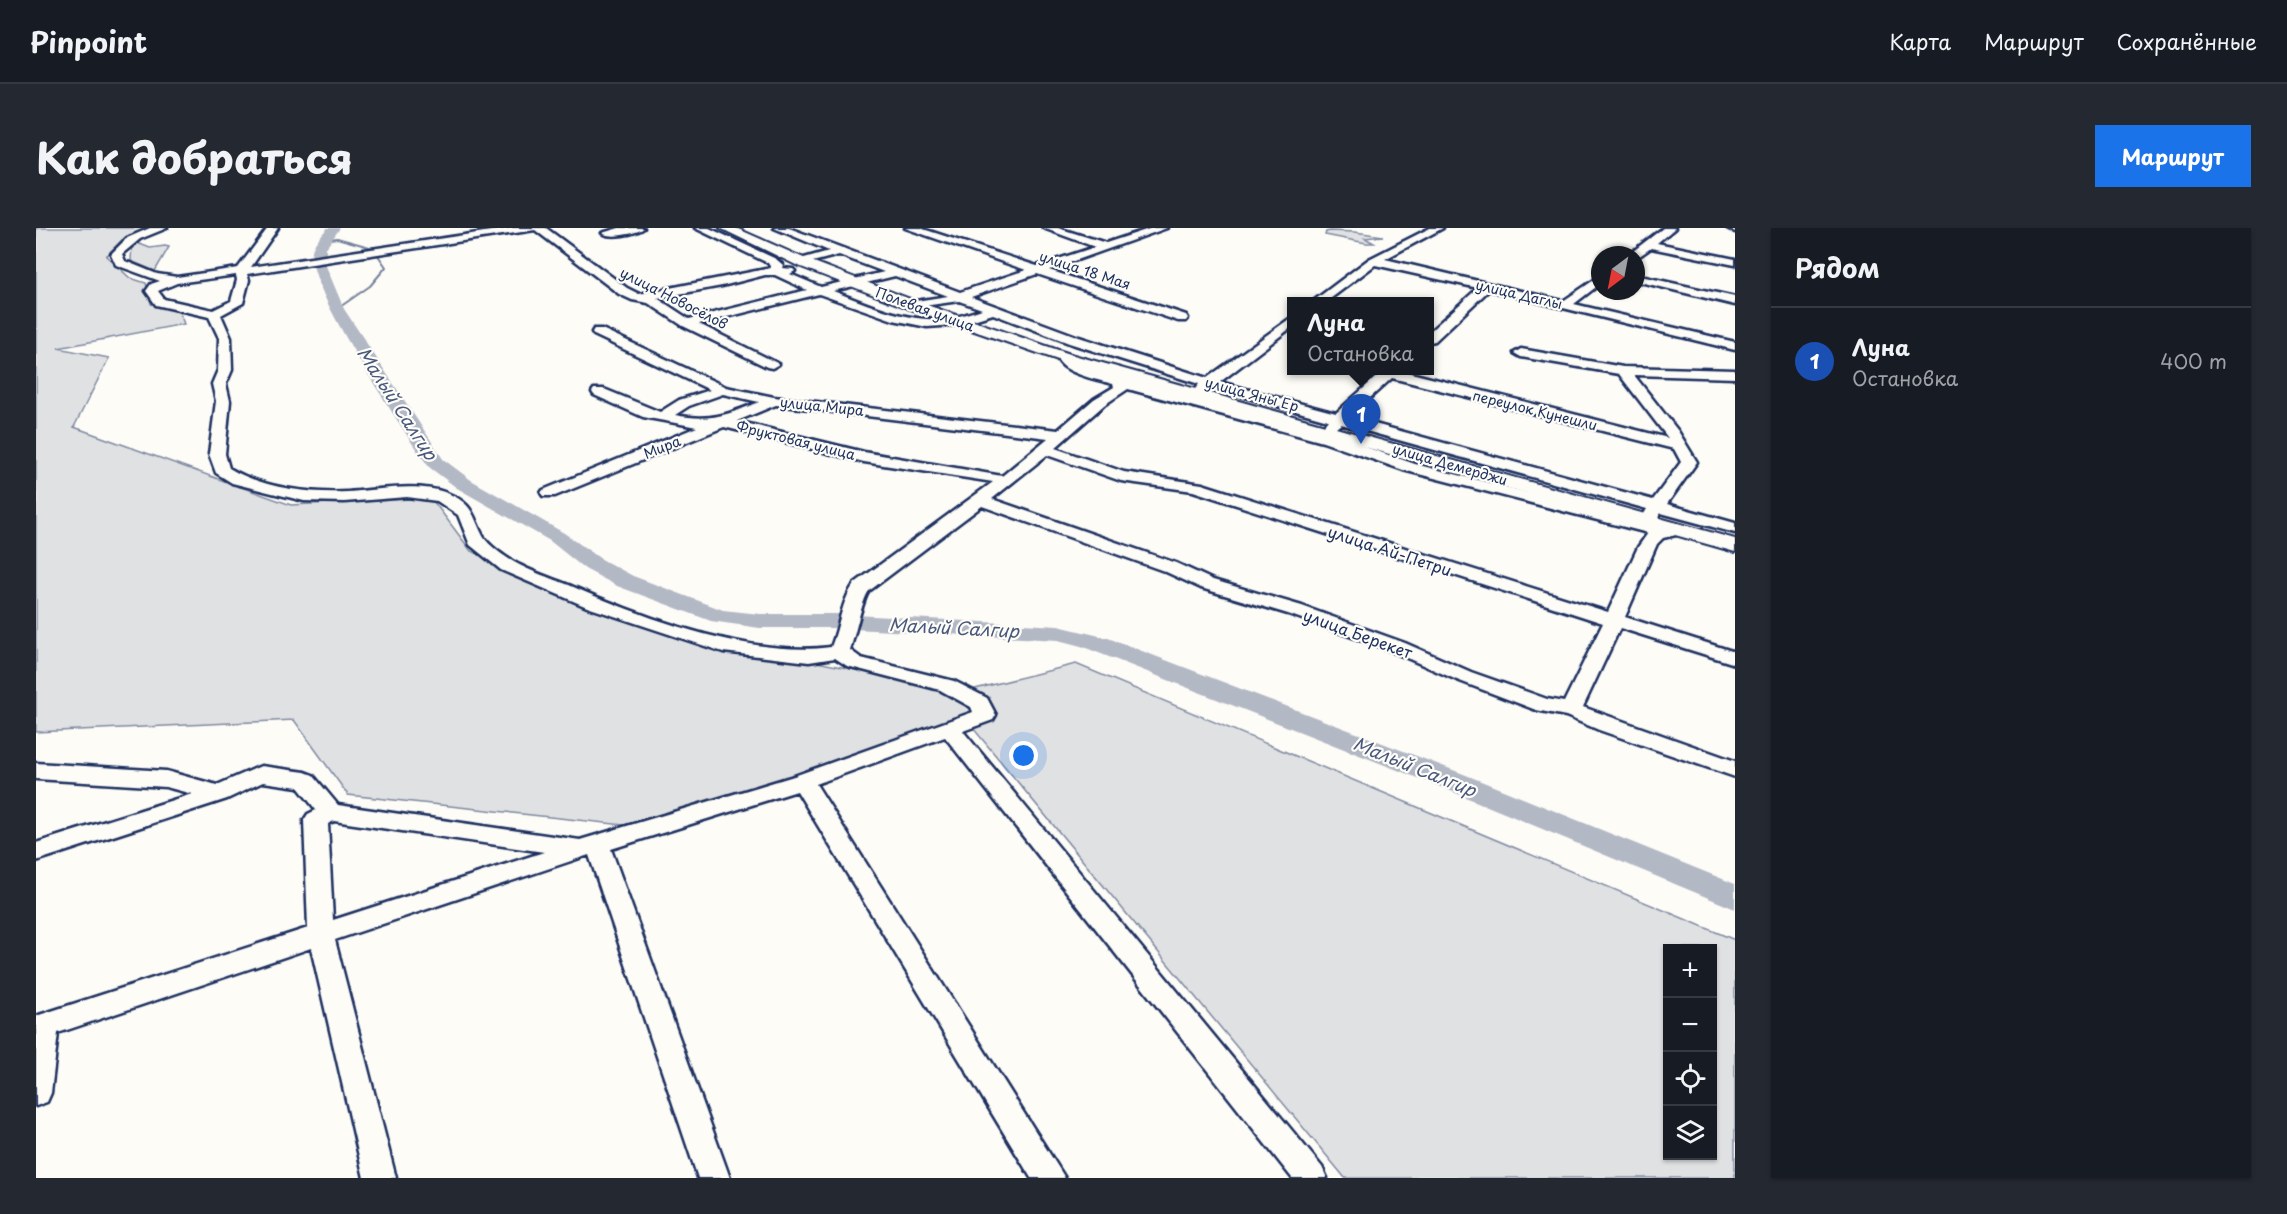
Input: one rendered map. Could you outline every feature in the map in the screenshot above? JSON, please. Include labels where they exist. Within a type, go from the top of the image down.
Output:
[{"type":"main road","name":"Полевая улица","points":[[728,235],[750,239],[834,275],[912,305],[1064,357],[1126,384]]},
{"type":"main road","name":"улица Демерджи","points":[[1126,384],[1192,393],[1277,421],[1333,423],[1652,515],[1672,531],[1735,546]]},
{"type":"street","points":[[162,228],[136,237],[124,244],[116,254],[120,263],[155,277],[177,280]]},
{"type":"street","points":[[241,272],[273,228]]},
{"type":"street","points":[[241,272],[243,280],[237,303],[214,314],[160,302],[152,291],[155,286],[177,280],[368,254],[532,228]]},
{"type":"street","name":"улица Новосёлов","points":[[539,228],[623,291],[636,297],[652,298],[687,322],[772,364]]},
{"type":"street","points":[[607,233],[639,228]]},
{"type":"street","points":[[700,228],[728,235],[772,261],[777,265],[776,271]]},
{"type":"street","name":"улица Яны Ер","points":[[779,228],[1074,340],[1333,423]]},
{"type":"street","name":"улица 18 Мая","points":[[910,228],[1182,318]]},
{"type":"street","points":[[1048,228],[1106,247]]},
{"type":"street","points":[[912,305],[960,296],[1162,228]]},
{"type":"street","points":[[1325,297],[1373,261],[1438,228]]},
{"type":"street","points":[[1645,247],[1670,228]]},
{"type":"street","points":[[1649,244],[1735,262]]},
{"type":"street","points":[[801,262],[840,251]]},
{"type":"street","name":"улица Даглы","points":[[1373,261],[1395,264],[1566,304],[1735,346]]},
{"type":"street","points":[[776,271],[798,283],[897,317],[927,323],[957,321],[995,309]]},
{"type":"street","points":[[652,298],[666,292],[776,271],[834,275]]},
{"type":"street","points":[[687,322],[853,282],[868,281],[897,272]]},
{"type":"street","points":[[1645,280],[1735,301]]},
{"type":"street","points":[[1434,334],[1487,286]]},
{"type":"street","points":[[1566,304],[1591,286]]},
{"type":"street","points":[[36,1093],[40,1027],[590,846],[802,781],[985,715],[980,703],[947,685],[854,662],[839,652],[809,656],[723,646],[594,603],[507,566],[476,541],[466,513],[442,497],[407,492],[344,497],[304,496],[238,480],[222,470],[217,454],[223,401],[219,384],[225,370],[225,338],[214,314]]},
{"type":"street","points":[[1192,393],[1200,391],[1287,325]]},
{"type":"street","name":"улица Мира","points":[[598,332],[722,390],[774,401],[1059,435]]},
{"type":"street","points":[[1521,352],[1623,371],[1735,374]]},
{"type":"street","points":[[1623,371],[1681,446],[1689,462],[1652,515],[1735,528]]},
{"type":"street","points":[[1333,423],[1388,375]]},
{"type":"street","name":"переулок Кунешли","points":[[1403,375],[1681,446]]},
{"type":"street","points":[[990,489],[1022,469],[1099,402],[1126,384],[1277,421],[1443,476],[1447,481],[1459,487],[1516,504],[1541,508],[1575,509],[1672,531]]},
{"type":"street","points":[[662,417],[684,403],[722,390]]},
{"type":"street","name":"Фруктовая улица","points":[[599,392],[648,414],[693,423],[722,422],[990,489]]},
{"type":"street","name":"Мира","points":[[549,493],[774,401]]},
{"type":"street","points":[[839,652],[854,597],[862,587],[990,489],[1042,445],[1059,435]]},
{"type":"street","name":"улица Ай-Петри","points":[[1044,449],[1121,476],[1196,487],[1272,513],[1735,658]]},
{"type":"street","name":"улица Берекет","points":[[990,489],[1207,584],[1295,610],[1543,705],[1571,710],[1607,725],[1735,769]]},
{"type":"street","points":[[1571,710],[1640,566],[1647,544],[1656,534],[1672,531]]},
{"type":"street","points":[[948,727],[1263,1122],[1311,1178]]},
{"type":"street","points":[[36,771],[166,779],[219,793]]},
{"type":"street","points":[[36,852],[219,793],[261,774],[305,780],[331,812]]},
{"type":"street","points":[[802,781],[1049,1178]]},
{"type":"street","points":[[380,1178],[321,935],[316,820],[331,812],[590,846]]},
{"type":"street","points":[[590,846],[714,1178]]},
{"type":"shaded area","points":[[36,228],[154,228],[122,240],[106,256],[130,278],[146,283],[151,304],[179,311],[184,324],[58,348],[109,358],[74,427],[291,505],[431,498],[471,551],[705,639],[963,692],[1076,664],[1735,940],[1735,1178],[1345,1178],[973,728],[624,825],[348,795],[294,720],[36,732]]},
{"type":"shaded area","points":[[1330,231],[1383,236],[1365,238],[1374,243],[1366,243],[1325,235]]},
{"type":"shaded area","points":[[137,243],[150,248],[169,247],[155,271],[131,261],[132,244]]},
{"type":"waterway","name":"Малый Салгир","points":[[334,228],[319,248],[319,266],[337,309],[436,463],[464,484],[557,537],[593,564],[625,581],[719,616],[760,621],[836,621],[1058,633],[1089,640],[1456,782],[1735,897]]},
{"type":"waterway","points":[[324,240],[337,238],[373,248],[386,267],[370,286],[337,309]]},
{"type":"place","name":"Луна","points":[[1361,444]]}]
